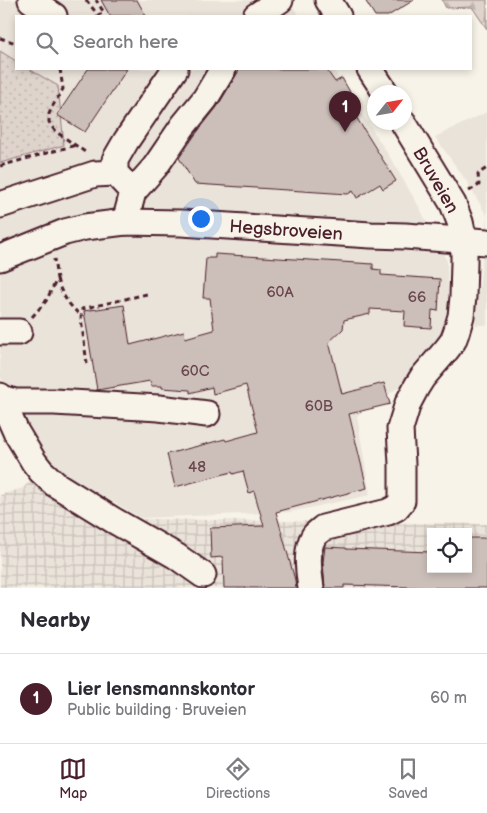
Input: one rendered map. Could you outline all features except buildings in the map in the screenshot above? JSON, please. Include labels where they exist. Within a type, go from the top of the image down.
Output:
[{"type":"street","points":[[31,0],[52,15]]},
{"type":"street","points":[[54,15],[63,0]]},
{"type":"street","points":[[258,15],[280,0]]},
{"type":"street","points":[[328,0],[337,15]]},
{"type":"street","points":[[133,192],[115,173],[115,160],[174,70]]},
{"type":"street","points":[[125,222],[133,192],[155,167],[183,126],[206,100],[222,70]]},
{"type":"street","points":[[371,70],[380,85]]},
{"type":"street","name":"Bruveien","points":[[311,588],[309,551],[315,534],[323,528],[388,512],[396,508],[402,501],[400,429],[408,403],[422,378],[453,341],[461,316],[463,297],[475,241],[460,222],[453,204],[408,130]]},
{"type":"street","points":[[0,204],[95,174],[115,173]]},
{"type":"street","name":"Hegsbroveien","points":[[0,258],[65,232],[85,227],[125,222],[186,223],[475,241]]},
{"type":"street","points":[[0,397],[15,402],[54,402],[140,407],[208,414]]},
{"type":"street","points":[[0,397],[16,432],[34,462],[55,484],[176,556],[203,575]]},
{"type":"path","points":[[86,0],[98,15],[103,11],[96,0]]},
{"type":"path","points":[[0,38],[15,43]]},
{"type":"path","points":[[60,70],[63,89],[52,106],[49,122],[55,131],[115,173]]},
{"type":"path","points":[[0,166],[76,144]]},
{"type":"path","points":[[466,192],[479,185],[478,174],[487,168]]},
{"type":"path","points":[[53,253],[60,289],[70,306],[81,316]]},
{"type":"path","points":[[10,332],[46,301],[57,279]]},
{"type":"path","points":[[87,364],[81,316],[82,309],[147,294]]},
{"type":"shaded area","points":[[0,0],[289,0],[298,15],[15,15],[15,70],[334,70],[367,122],[367,130],[372,130],[388,154],[418,205],[447,261],[449,324],[411,379],[357,416],[370,495],[290,512],[141,518],[44,462],[0,376]]},
{"type":"shaded area","points":[[487,112],[487,216],[467,182],[435,137]]},
{"type":"shaded area","points":[[487,217],[487,325],[475,325]]},
{"type":"shaded area","points":[[45,466],[141,519],[487,524],[487,588],[0,588],[0,495],[23,488]]},
{"type":"green space","points":[[442,0],[487,0],[487,29],[472,7],[446,8]]},
{"type":"green space","points":[[0,51],[15,60],[15,70],[31,70],[58,86],[64,145],[0,163]]},
{"type":"place","name":"Lier lensmannskontor","points":[[345,132]]}]
